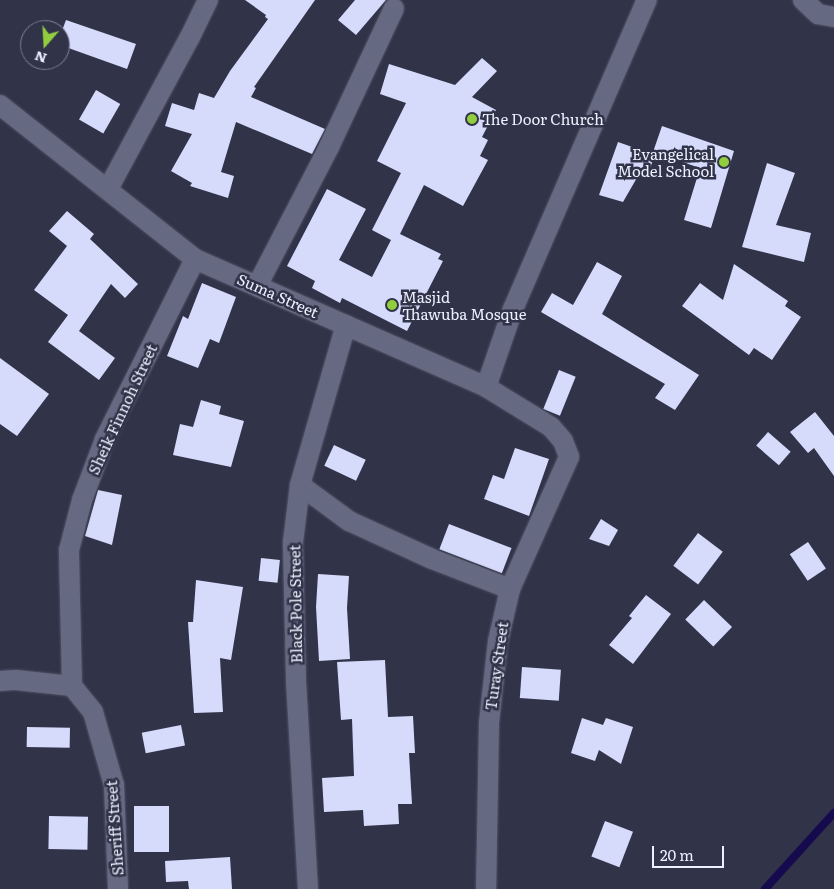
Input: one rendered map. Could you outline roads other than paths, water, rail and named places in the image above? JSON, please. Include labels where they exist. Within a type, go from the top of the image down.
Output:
[{"type":"street","points":[[108,189],[208,0]]},
{"type":"street","points":[[486,388],[513,309],[647,0]]},
{"type":"street","points":[[802,0],[818,14],[834,18]]},
{"type":"street","points":[[257,286],[329,147],[394,8]]},
{"type":"street","name":"Suma Street","points":[[0,105],[195,259],[486,388],[551,427],[563,441],[569,457]]},
{"type":"street","name":"Sheik Finnoh Street","points":[[72,686],[69,550],[82,500],[105,439],[195,259]]},
{"type":"street","name":"Black Pole Street","points":[[308,889],[296,680],[293,552],[300,485],[346,325]]},
{"type":"street","name":"Turay Street","points":[[486,889],[489,723],[498,641],[510,589],[569,457]]},
{"type":"street","points":[[300,485],[349,521],[432,558],[510,589]]},
{"type":"street","points":[[0,681],[16,680],[72,686]]},
{"type":"street","name":"Sheriff Street","points":[[72,686],[93,712],[114,785],[118,889]]},
{"type":"waterway","points":[[765,889],[834,813]]},
{"type":"place","name":"The Door Church","points":[[472,119]]},
{"type":"place","name":"Evangelical Model School","points":[[724,162]]},
{"type":"place","name":"Masjid Thawuba Mosque","points":[[392,305]]}]
